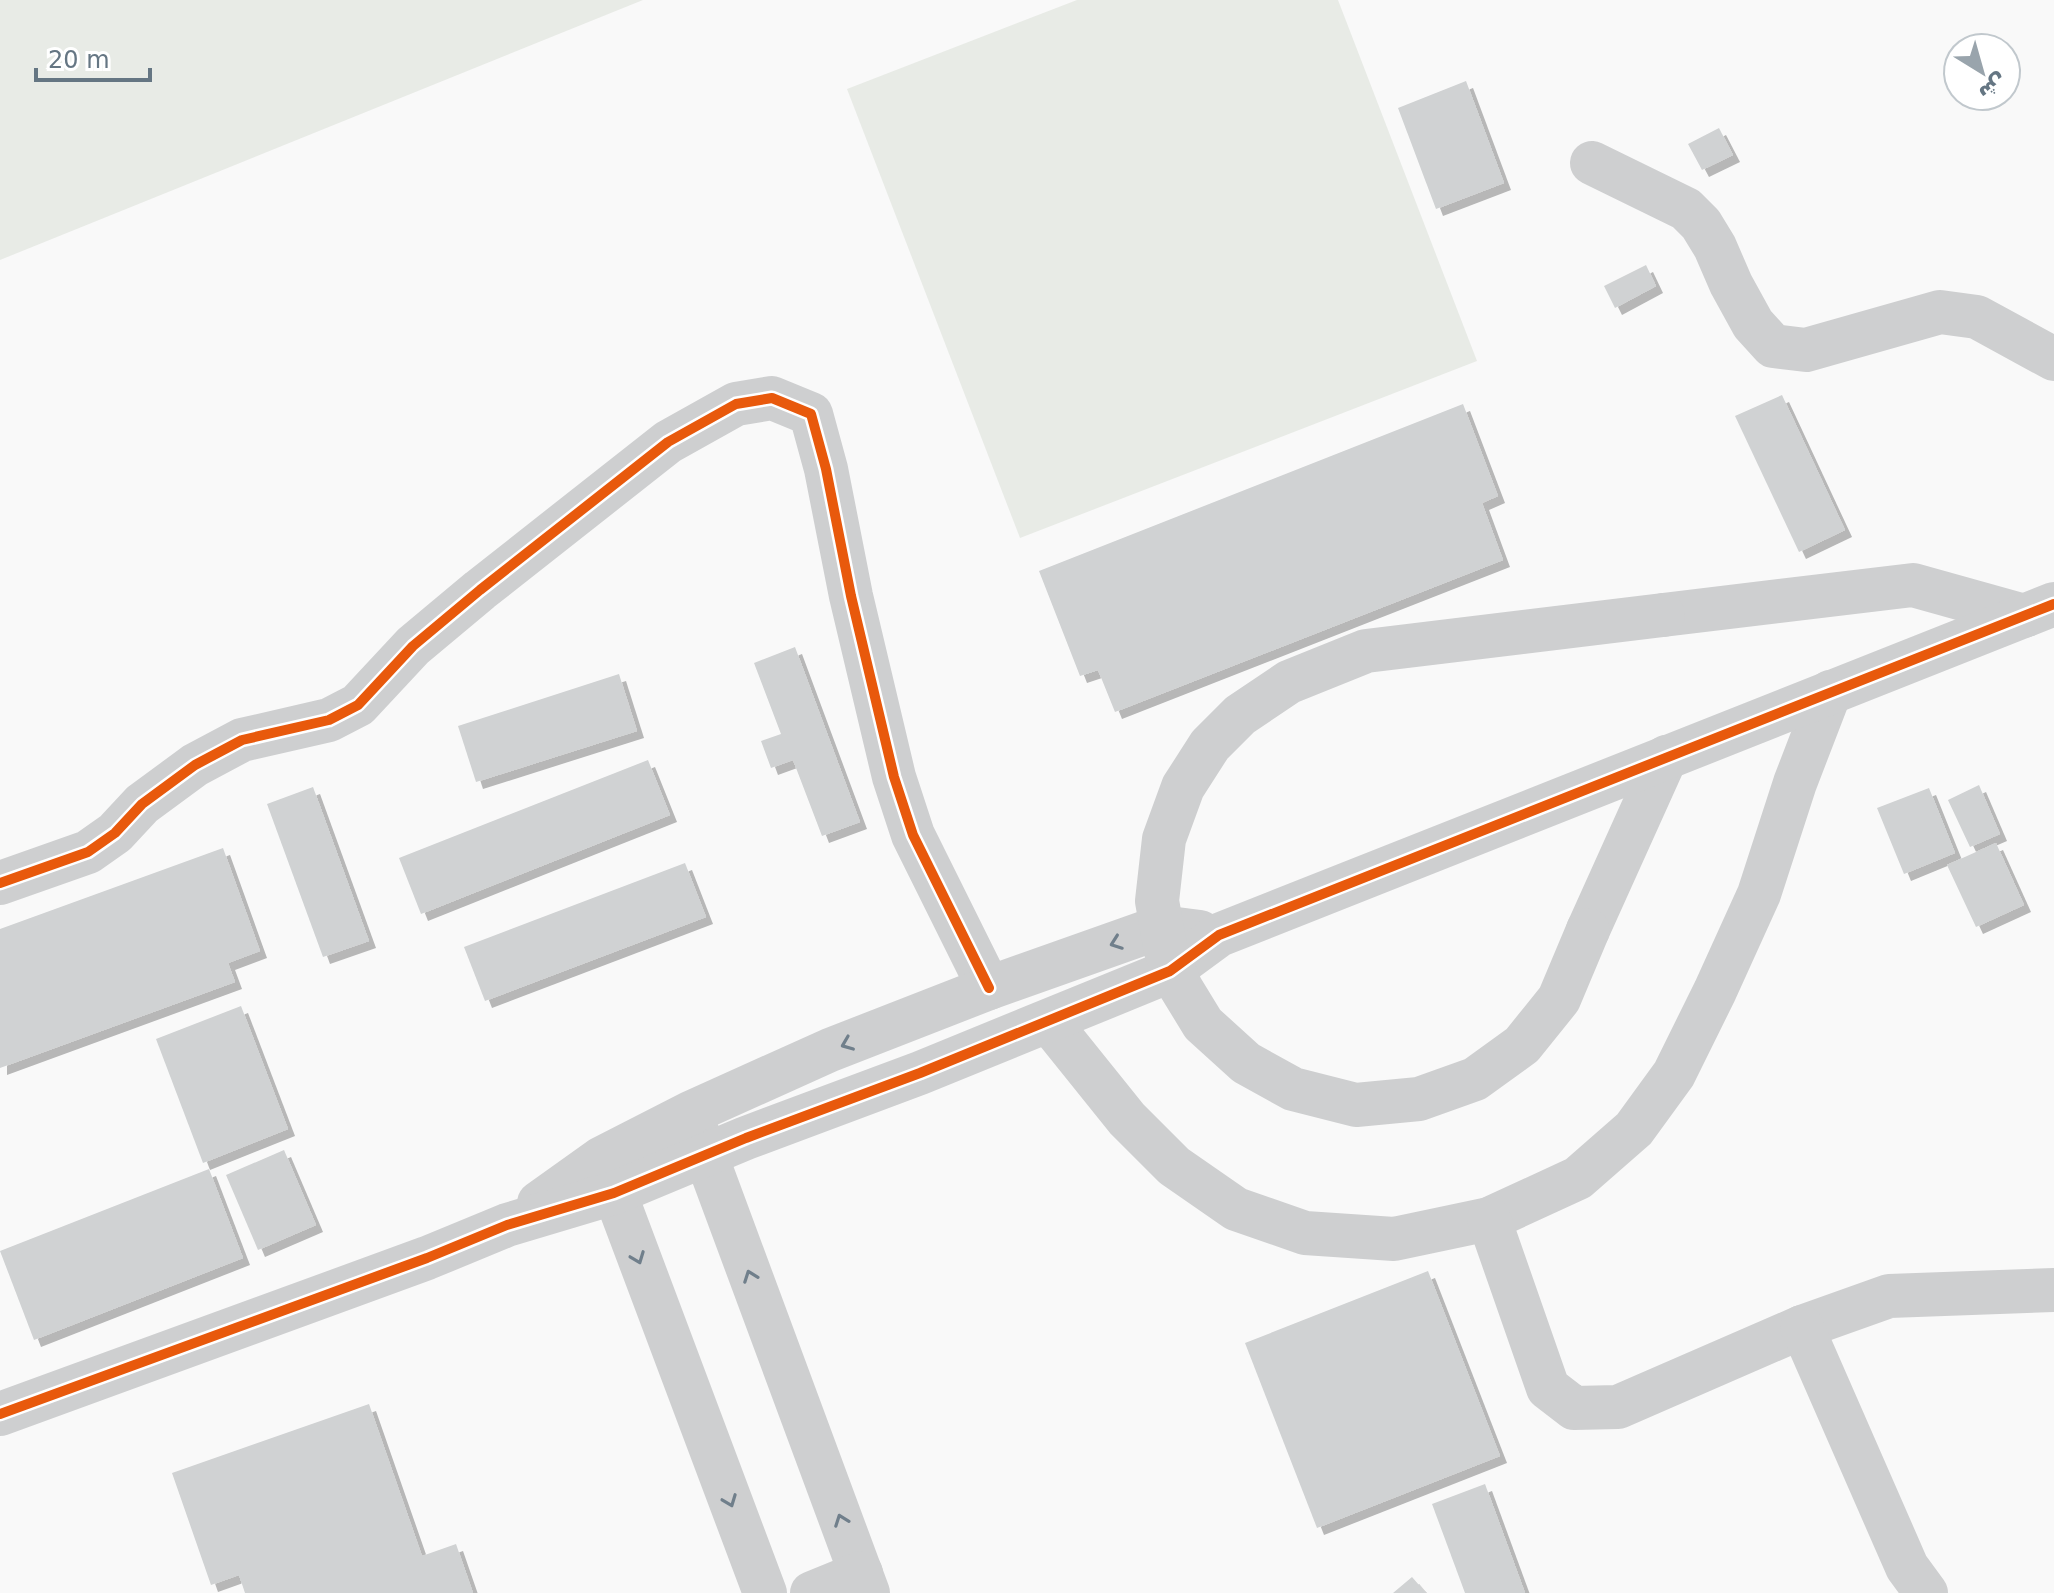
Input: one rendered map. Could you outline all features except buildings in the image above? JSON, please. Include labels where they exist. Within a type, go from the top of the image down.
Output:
[{"type":"street","points":[[1592,163],[1686,209],[1701,224],[1753,324],[1773,346],[1806,350],[1940,312],[1977,317],[2054,359]]},
{"type":"street","points":[[0,883],[88,852],[115,833],[142,804],[195,765],[242,740],[329,720],[358,705],[413,646],[668,442],[736,404],[772,398],[811,414],[894,777],[913,835],[989,988]]},
{"type":"street","points":[[1666,757],[1559,999],[1522,1045],[1475,1079],[1419,1099],[1356,1105],[1293,1089],[1246,1063],[1203,1024],[1181,988],[1166,951],[1157,901],[1164,839],[1183,787],[1210,745],[1240,715],[1289,682],[1366,651],[1913,585],[2039,610]]},
{"type":"street","points":[[608,1176],[705,1155],[1049,1022],[1170,971],[1219,935],[2039,610]]},
{"type":"street","points":[[1049,1022],[1127,1119],[1174,1166],[1236,1209],[1305,1233],[1394,1239],[1489,1219],[1578,1178],[1634,1129],[1674,1074],[1759,894],[1795,783],[1830,692]]},
{"type":"street","points":[[0,1414],[427,1258],[507,1225],[608,1176],[690,1113],[830,1050],[989,988],[1161,927],[1219,935]]},
{"type":"street","points":[[899,1023],[920,1073]]},
{"type":"street","points":[[690,1113],[865,1583],[812,1593]]},
{"type":"street","points":[[608,1176],[765,1593]]},
{"type":"street","points":[[1489,1219],[1548,1388],[1574,1408],[1618,1407],[1802,1327],[1889,1296],[2054,1290]]},
{"type":"street","points":[[1802,1327],[1907,1567],[1926,1593]]},
{"type":"shaded area","points":[[0,0],[643,0],[0,260]]},
{"type":"shaded area","points":[[1077,0],[1338,0],[1477,361],[1020,538],[847,89]]},
{"type":"cycle path","points":[[0,883],[88,852],[115,833],[142,804],[195,765],[242,740],[329,720],[358,705],[413,646],[668,442],[736,404],[772,398],[811,414],[894,777],[913,835],[989,988]]},
{"type":"cycle path","points":[[0,1414],[427,1258],[507,1225],[614,1193],[746,1138],[920,1073],[1170,971],[1219,935],[2054,604]]}]
